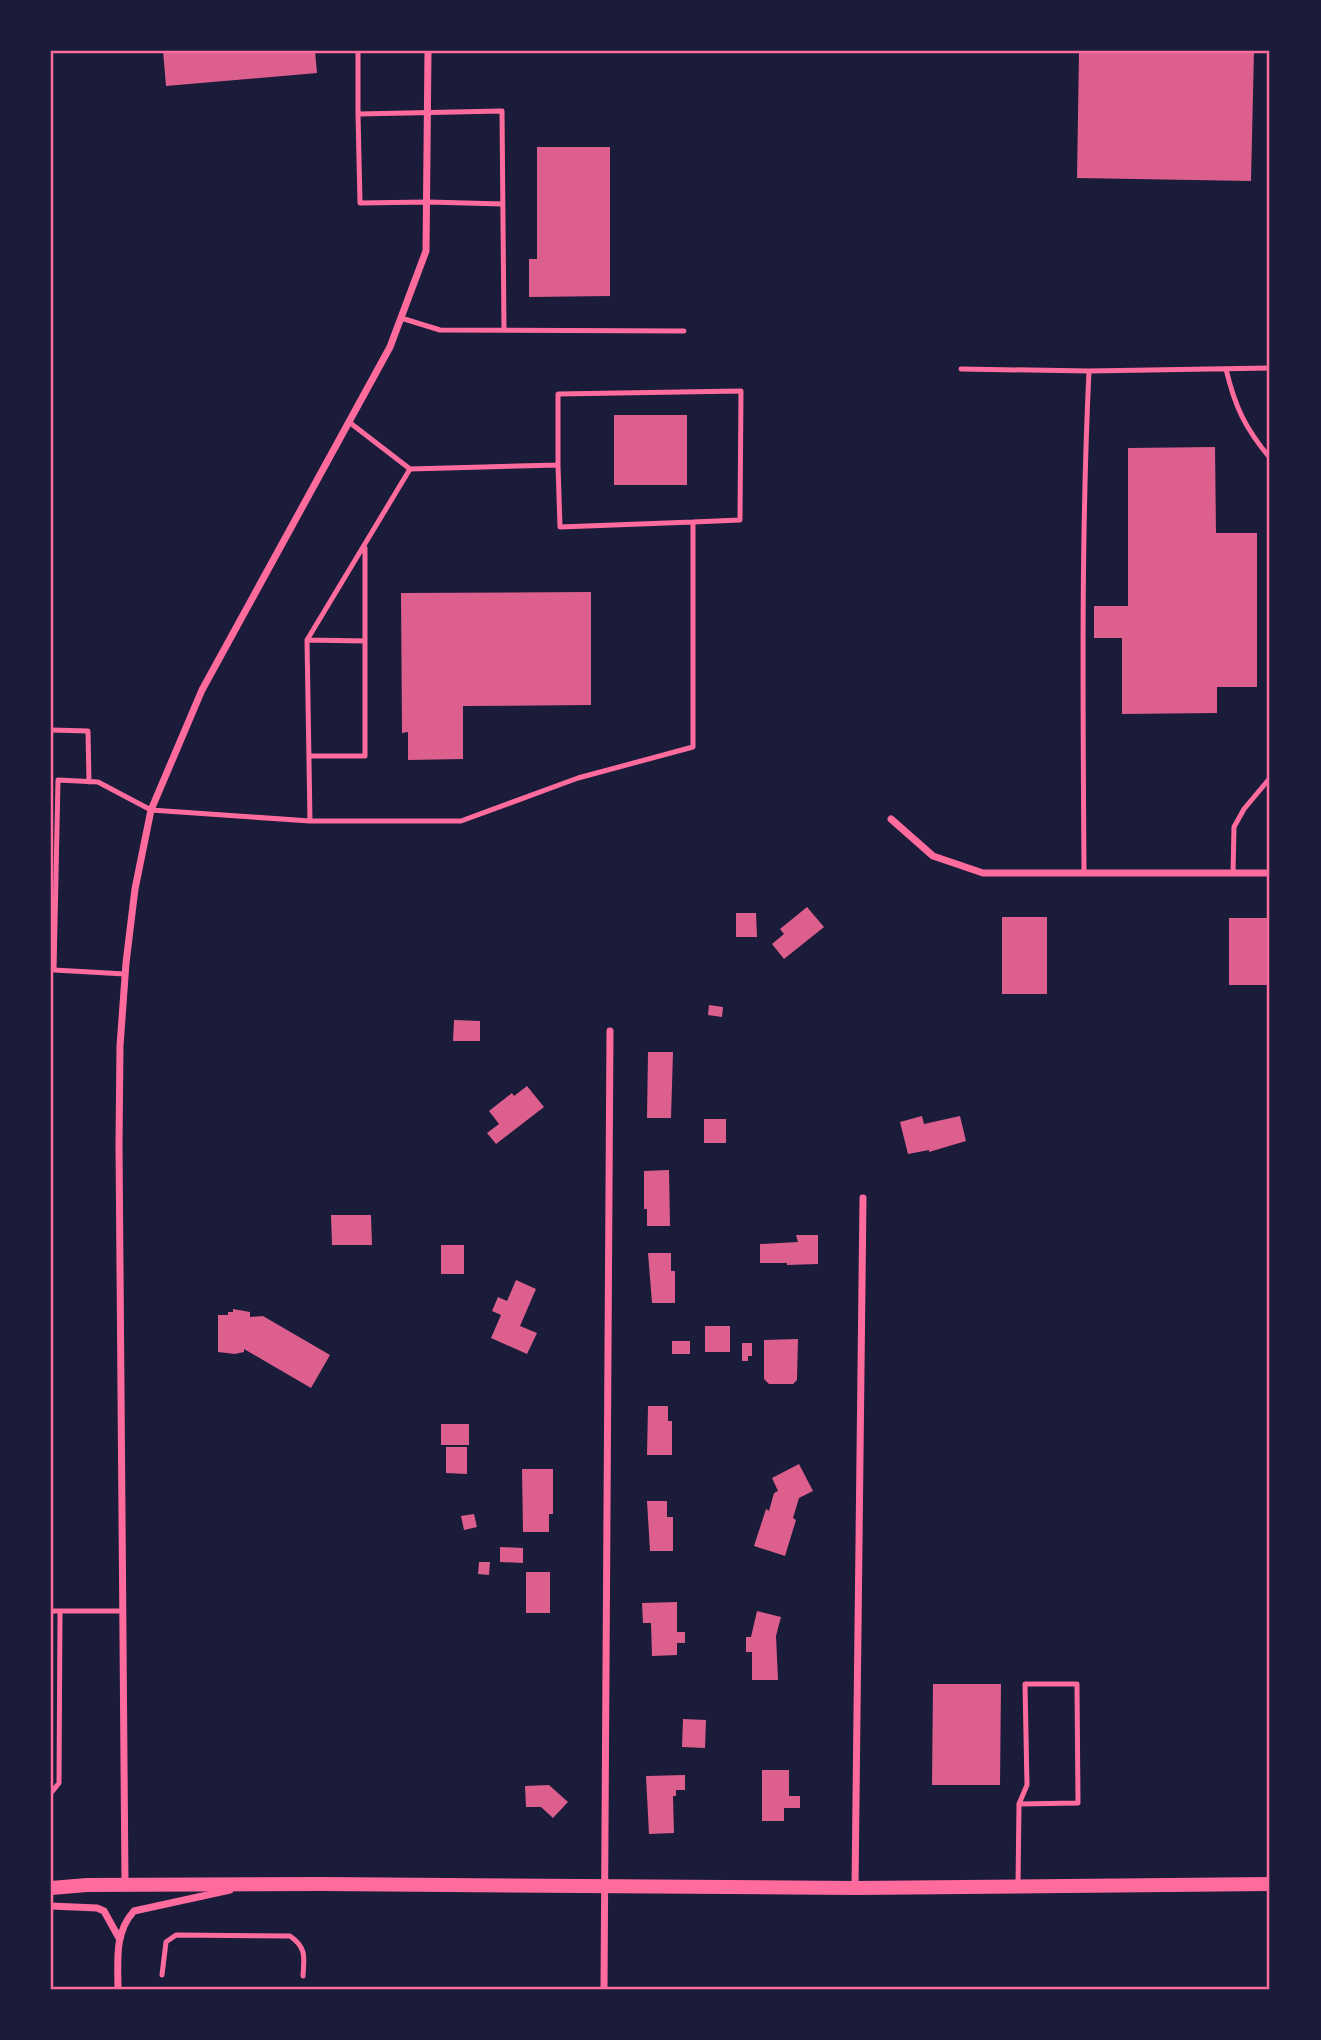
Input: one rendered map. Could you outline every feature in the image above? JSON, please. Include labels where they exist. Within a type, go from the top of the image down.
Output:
[{"type":"main road","points":[[51,1882],[86,1885],[855,1888],[1270,1884]]},
{"type":"main road","points":[[51,1888],[86,1885]]},
{"type":"street","points":[[125,1885],[119,1132],[120,1046],[135,889],[151,810],[202,690],[390,347],[426,251],[428,51]]},
{"type":"street","points":[[891,819],[933,856],[983,873],[1270,873]]},
{"type":"street","points":[[604,1989],[610,1031]]},
{"type":"street","points":[[855,1888],[863,1198]]},
{"type":"street","points":[[118,1989],[118,1938],[122,1926],[134,1911],[249,1885]]},
{"type":"street","points":[[51,1906],[97,1908],[104,1911],[118,1938]]},
{"type":"lane","points":[[358,51],[360,203],[503,204]]},
{"type":"lane","points":[[358,114],[502,111],[504,330]]},
{"type":"lane","points":[[401,318],[440,330],[684,331]]},
{"type":"lane","points":[[961,369],[1088,371],[1270,368]]},
{"type":"lane","points":[[1226,369],[1233,398],[1250,433],[1270,458]]},
{"type":"lane","points":[[1084,872],[1083,608],[1088,371]]},
{"type":"lane","points":[[741,391],[740,520],[561,527],[558,465],[558,394],[741,391]]},
{"type":"lane","points":[[349,422],[410,469],[558,465]]},
{"type":"lane","points":[[310,821],[307,640],[410,469]]},
{"type":"lane","points":[[125,974],[52,970],[54,780],[98,782],[151,810],[310,821],[461,821],[578,778],[693,747],[693,522]]},
{"type":"lane","points":[[309,756],[365,756],[365,545]]},
{"type":"lane","points":[[307,640],[365,640]]},
{"type":"lane","points":[[51,730],[88,731],[89,782]]},
{"type":"lane","points":[[1233,873],[1234,827],[1244,809],[1270,778]]},
{"type":"lane","points":[[51,1611],[122,1611]]},
{"type":"lane","points":[[51,1793],[59,1783],[60,1611]]},
{"type":"lane","points":[[51,1652],[60,1652]]},
{"type":"lane","points":[[1018,1886],[1019,1804],[1027,1785],[1026,1684],[1077,1684],[1078,1803],[1019,1804]]},
{"type":"lane","points":[[162,1975],[166,1942],[176,1936],[290,1936],[300,1943],[304,1954],[303,1976]]},
{"type":"building","points":[[163,51],[315,51],[317,73],[166,86]]},
{"type":"building","points":[[1079,51],[1254,51],[1251,181],[1077,178]]},
{"type":"building","points":[[537,147],[610,147],[610,296],[529,297],[529,259],[537,259]]},
{"type":"building","points":[[614,415],[687,415],[687,485],[614,485]]},
{"type":"building","points":[[1215,447],[1216,533],[1257,533],[1257,687],[1217,687],[1217,713],[1122,714],[1122,638],[1094,638],[1094,606],[1128,606],[1128,448]]},
{"type":"building","points":[[591,592],[591,705],[463,706],[463,759],[408,760],[408,732],[402,733],[401,593]]},
{"type":"building","points":[[807,907],[824,927],[784,959],[772,944],[784,934],[780,929]]},
{"type":"building","points":[[736,913],[756,913],[757,937],[736,937]]},
{"type":"building","points":[[1002,917],[1047,917],[1047,994],[1002,994]]},
{"type":"building","points":[[1229,918],[1270,918],[1270,985],[1229,985]]},
{"type":"building","points":[[709,1005],[723,1007],[722,1017],[708,1015]]},
{"type":"building","points":[[454,1020],[480,1021],[480,1041],[453,1041]]},
{"type":"building","points":[[648,1052],[673,1052],[671,1118],[647,1118]]},
{"type":"building","points":[[527,1086],[544,1107],[496,1144],[487,1133],[499,1124],[489,1111],[512,1093],[514,1096]]},
{"type":"building","points":[[922,1116],[924,1124],[960,1116],[966,1141],[929,1152],[908,1154],[900,1122]]},
{"type":"building","points":[[704,1119],[726,1119],[726,1143],[704,1143]]},
{"type":"building","points":[[669,1170],[670,1226],[647,1226],[644,1171]]},
{"type":"building","points":[[331,1215],[371,1215],[372,1245],[332,1245]]},
{"type":"building","points":[[796,1235],[818,1235],[818,1264],[760,1263],[760,1244],[798,1242]]},
{"type":"building","points":[[441,1245],[464,1245],[464,1274],[441,1274]]},
{"type":"building","points":[[648,1253],[671,1253],[671,1271],[675,1271],[675,1303],[652,1303]]},
{"type":"building","points":[[516,1280],[536,1289],[520,1326],[537,1333],[527,1354],[491,1338],[501,1315],[492,1311],[498,1297],[507,1301]]},
{"type":"building","points":[[233,1309],[250,1312],[250,1317],[263,1316],[330,1355],[311,1388],[244,1349],[244,1352],[235,1354],[218,1352],[218,1315],[228,1315]]},
{"type":"building","points":[[705,1326],[730,1326],[730,1352],[705,1352]]},
{"type":"building","points":[[798,1339],[797,1380],[793,1384],[769,1384],[764,1379],[764,1340]]},
{"type":"building","points":[[672,1341],[690,1341],[690,1354],[672,1354]]},
{"type":"building","points":[[742,1343],[752,1343],[752,1356],[748,1356],[748,1361],[742,1361]]},
{"type":"building","points":[[648,1406],[668,1406],[668,1421],[672,1421],[672,1455],[647,1455]]},
{"type":"building","points":[[441,1424],[469,1424],[469,1445],[441,1445]]},
{"type":"building","points":[[446,1447],[467,1447],[467,1474],[446,1473]]},
{"type":"building","points":[[799,1464],[813,1491],[799,1498],[793,1518],[796,1520],[785,1556],[754,1546],[766,1509],[769,1511],[774,1493],[778,1491],[772,1478]]},
{"type":"building","points":[[522,1469],[553,1469],[553,1514],[549,1514],[549,1532],[523,1532]]},
{"type":"building","points":[[647,1501],[667,1501],[667,1517],[673,1517],[673,1551],[650,1551]]},
{"type":"building","points":[[474,1514],[477,1527],[464,1530],[461,1516]]},
{"type":"building","points":[[500,1547],[523,1548],[523,1563],[500,1562]]},
{"type":"building","points":[[479,1562],[490,1562],[489,1575],[478,1574]]},
{"type":"building","points":[[526,1572],[550,1572],[550,1613],[526,1613]]},
{"type":"building","points":[[677,1602],[677,1632],[685,1632],[685,1643],[677,1643],[677,1655],[652,1656],[651,1623],[643,1623],[642,1603]]},
{"type":"building","points":[[757,1611],[781,1617],[776,1636],[778,1680],[752,1680],[752,1652],[746,1652],[746,1637],[751,1637]]},
{"type":"building","points":[[933,1684],[1001,1684],[1000,1785],[932,1785]]},
{"type":"building","points":[[683,1719],[706,1720],[705,1748],[682,1747]]},
{"type":"building","points":[[762,1770],[789,1770],[789,1796],[800,1796],[800,1808],[784,1808],[784,1821],[762,1821]]},
{"type":"building","points":[[685,1775],[685,1790],[676,1790],[676,1796],[673,1796],[674,1833],[649,1834],[646,1776]]},
{"type":"building","points":[[549,1785],[568,1802],[553,1818],[541,1807],[526,1807],[525,1786]]}]
